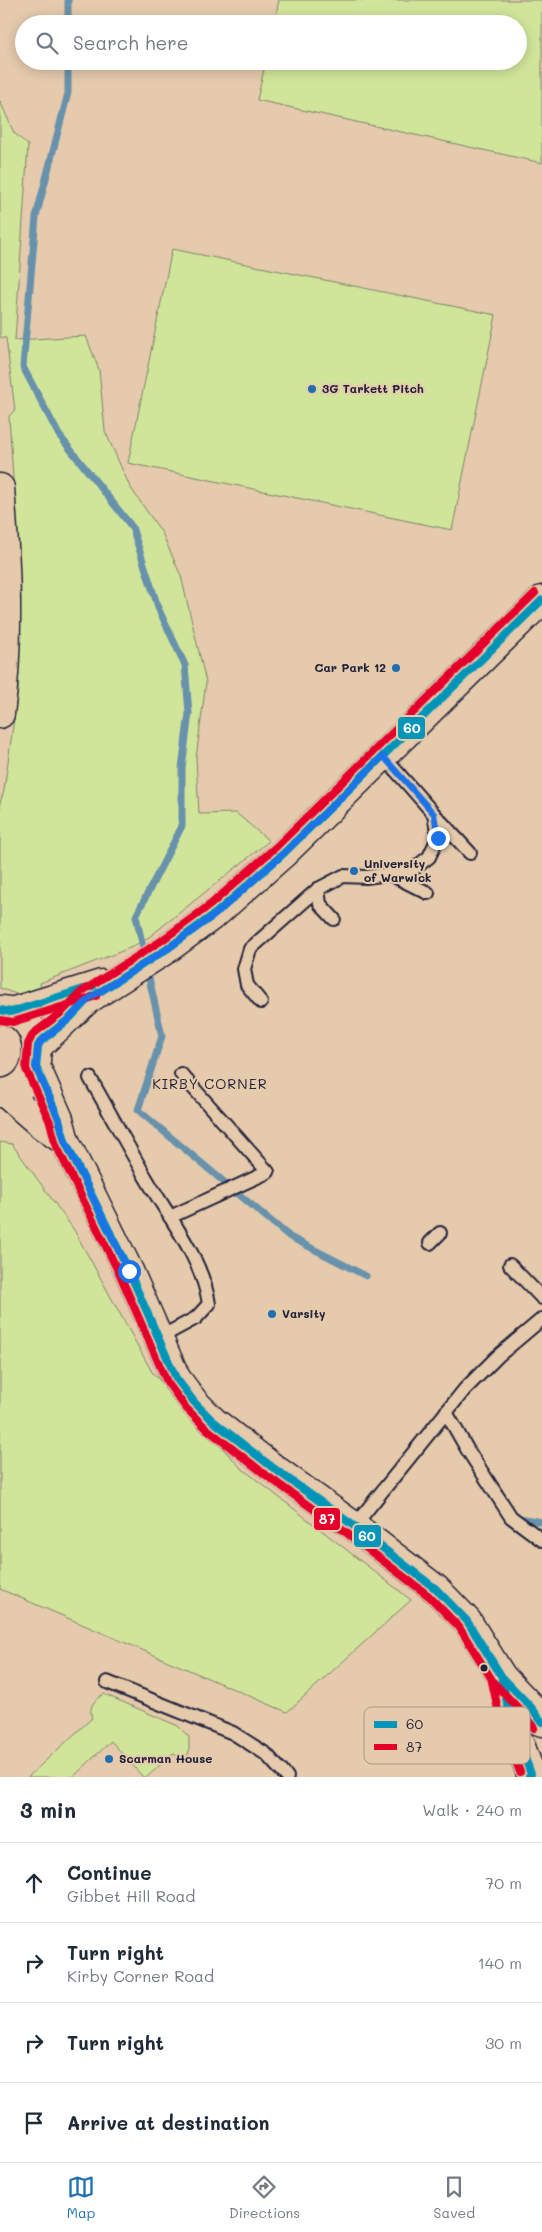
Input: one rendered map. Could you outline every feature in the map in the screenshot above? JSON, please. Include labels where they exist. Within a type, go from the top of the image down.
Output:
[{"type":"street","points":[[0,488],[5,650],[0,714]]},
{"type":"street","points":[[2,1093],[19,1087],[27,1080],[37,1056],[87,1000],[167,949],[216,914],[284,853],[542,600]]},
{"type":"street","points":[[6,1011],[123,976]]},
{"type":"street","points":[[6,1011],[23,1018],[34,1031],[37,1056],[65,1141],[129,1271],[176,1378],[194,1402],[213,1421],[272,1467],[354,1526],[436,1589],[467,1622],[502,1678],[530,1706],[542,1722]]},
{"type":"street","points":[[2,1093],[65,1141]]},
{"type":"street","points":[[502,1678],[508,1707]]},
{"type":"lane","points":[[383,756],[470,853]]},
{"type":"lane","points":[[261,1002],[247,985],[244,969],[250,948],[318,889],[342,876],[366,877],[410,870],[429,858],[438,838],[434,814]]},
{"type":"lane","points":[[390,874],[428,893]]},
{"type":"lane","points":[[318,889],[320,904],[334,919]]},
{"type":"lane","points":[[170,1218],[268,1172],[181,1074]]},
{"type":"lane","points":[[90,1078],[181,1235],[207,1288],[209,1304],[196,1318],[160,1338]]},
{"type":"lane","points":[[430,1243],[440,1233]]},
{"type":"lane","points":[[510,1265],[542,1298]]},
{"type":"lane","points":[[354,1526],[465,1389],[498,1356],[542,1319]]},
{"type":"lane","points":[[446,1412],[511,1517],[542,1540]]},
{"type":"lane","points":[[106,1682],[233,1733],[266,1754],[287,1777]]},
{"type":"green space","points":[[279,0],[542,0],[542,163],[257,100],[264,70],[527,70],[527,15],[276,15]]},
{"type":"green space","points":[[0,101],[14,133],[28,145],[15,340],[86,336],[99,370],[105,431],[130,487],[162,533],[181,576],[206,682],[196,758],[199,814],[236,813],[269,841],[149,937],[132,947],[40,983],[41,990],[16,994],[0,988],[0,803],[4,791],[18,690],[16,523],[9,416],[15,410],[6,338],[0,337]]},
{"type":"green space","name":"3G Tarkett Pitch","points":[[172,249],[496,315],[452,530],[128,463]]},
{"type":"green space","points":[[0,1142],[12,1144],[74,1230],[152,1372],[240,1467],[411,1600],[287,1712],[0,1589]]},
{"type":"green space","points":[[104,1694],[178,1726],[189,1737],[189,1751],[185,1762],[173,1753],[147,1777],[143,1777],[111,1741],[73,1777],[28,1777],[92,1718],[91,1710],[93,1704]]},
{"type":"waterway","points":[[68,0],[68,15]]},
{"type":"waterway","points":[[68,70],[68,93],[36,217],[23,367],[59,435],[132,527],[159,610],[185,665],[189,713],[182,768],[182,826],[136,916],[145,956]]},
{"type":"waterway","points":[[147,969],[162,1036],[138,1110],[290,1237],[366,1276]]},
{"type":"waterway","points":[[519,1518],[542,1522]]},
{"type":"transit line","name":"87","points":[[517,1707],[494,1683],[459,1627],[429,1596],[348,1534],[266,1475],[207,1429],[186,1408],[167,1382],[120,1275],[56,1145],[50,1122],[26,1069],[28,1044],[33,1034],[62,1012],[81,992],[161,941],[210,905],[277,846],[535,593]]},
{"type":"transit line","name":"60","points":[[542,600],[284,853],[216,913],[167,949],[87,1000],[69,1019],[41,1041],[38,1046],[36,1067],[59,1119],[65,1141],[129,1271],[176,1378],[194,1402],[213,1421],[272,1467],[354,1526],[436,1589],[467,1621],[502,1677],[530,1706],[542,1722]]},
{"type":"transit line","name":"60","points":[[0,1010],[11,1012],[93,986]]},
{"type":"transit line","name":"87","points":[[0,1020],[13,1022],[96,996]]},
{"type":"transit line","name":"60","points":[[502,1680],[508,1707]]},
{"type":"transit line","name":"87","points":[[492,1682],[497,1707]]},
{"type":"transit line","name":"87","points":[[530,1723],[534,1728]]},
{"type":"transit line","name":"87","points":[[517,1764],[520,1772]]},
{"type":"transit line","name":"60","points":[[527,1764],[531,1774],[529,1777]]},
{"type":"place","name":"3G Tarkett Pitch","points":[[312,389]]},
{"type":"place","name":"Car Park 12","points":[[396,668]]},
{"type":"place","name":"University of Warwick","points":[[354,871]]},
{"type":"place","name":"Varsity","points":[[272,1314]]},
{"type":"place","name":"Scarman House","points":[[109,1759]]},
{"type":"district","name":"KIRBY CORNER","points":[[210,1084]]},
{"type":"route","points":[[129,1271],[65,1141],[59,1119],[36,1067],[38,1046],[41,1041],[69,1019],[87,1000],[167,949],[216,914],[284,853],[383,756],[434,814],[438,838]]}]
